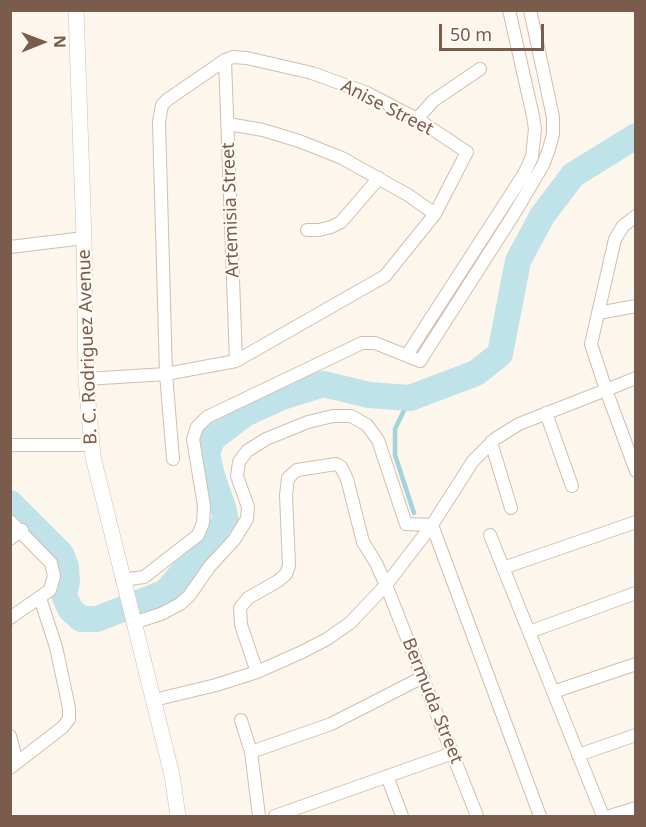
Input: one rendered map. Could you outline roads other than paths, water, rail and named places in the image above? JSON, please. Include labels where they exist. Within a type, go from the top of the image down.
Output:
[{"type":"street","name":"B. C. Rodriguez Avenue","points":[[76,10],[84,238],[86,379],[93,458],[172,774],[178,816]]},
{"type":"street","points":[[407,355],[525,174],[532,157],[534,116],[509,10]]},
{"type":"street","points":[[123,582],[144,577],[198,535],[203,523],[204,506],[193,439],[197,427],[207,417],[362,343],[375,344],[420,361],[514,214],[543,165],[549,149],[553,134],[553,117],[530,10]]},
{"type":"street","name":"Anise Street","points":[[86,379],[166,374],[236,361],[385,276],[435,214],[467,152],[417,119],[367,93],[312,73],[247,58],[233,57],[225,60]]},
{"type":"street","points":[[173,459],[166,374],[160,113],[167,100],[225,60]]},
{"type":"street","name":"Artemisia Street","points":[[225,60],[236,361]]},
{"type":"street","points":[[417,119],[433,101],[480,69]]},
{"type":"street","points":[[228,124],[262,130],[299,141],[342,158],[379,178],[435,214]]},
{"type":"street","points":[[307,230],[331,227],[341,222],[379,178]]},
{"type":"street","points":[[636,216],[623,226],[615,239],[591,344],[636,471]]},
{"type":"street","points":[[10,247],[84,238]]},
{"type":"street","points":[[598,313],[636,306]]},
{"type":"street","points":[[154,700],[257,672],[327,639],[350,623],[386,585],[432,525],[469,466],[491,442],[519,424],[636,378]]},
{"type":"street","points":[[546,413],[572,486]]},
{"type":"street","points":[[133,620],[161,614],[180,604],[234,540],[247,519],[248,507],[237,476],[239,462],[247,451],[266,439],[308,422],[333,416],[351,416],[367,425],[378,440],[406,524],[432,525]]},
{"type":"street","points":[[491,442],[511,508]]},
{"type":"street","points":[[10,445],[92,445]]},
{"type":"street","name":"Bermuda Street","points":[[257,672],[241,625],[240,608],[248,598],[286,574],[290,556],[286,486],[292,473],[297,470],[336,464],[341,467],[346,479],[363,542],[386,585],[477,816]]},
{"type":"street","points":[[10,521],[22,530],[51,562],[53,582],[50,590],[10,618]]},
{"type":"street","points":[[503,568],[636,522]]},
{"type":"street","points":[[432,525],[540,816]]},
{"type":"street","points":[[10,539],[22,530]]},
{"type":"street","points":[[490,535],[603,816]]},
{"type":"street","points":[[529,632],[636,593]]},
{"type":"street","points":[[10,736],[14,765],[63,727],[69,719],[69,708],[56,647],[40,598]]},
{"type":"street","points":[[553,692],[636,664]]},
{"type":"street","points":[[251,752],[331,724],[423,677]]},
{"type":"street","points":[[241,720],[251,752],[260,816]]},
{"type":"street","points":[[578,754],[636,735]]},
{"type":"street","points":[[275,816],[453,753]]},
{"type":"street","points":[[387,776],[402,816]]},
{"type":"street","points":[[610,816],[636,808]]},
{"type":"waterway","points":[[10,503],[61,554],[66,567],[67,581],[64,595],[70,609],[81,619],[97,619],[166,592],[226,521],[207,453],[213,438],[245,414],[282,397],[323,384],[369,395],[410,398],[476,373],[500,354],[518,261],[542,216],[573,175],[636,136]]},
{"type":"waterway","points":[[410,398],[395,429],[395,455],[414,513]]}]
